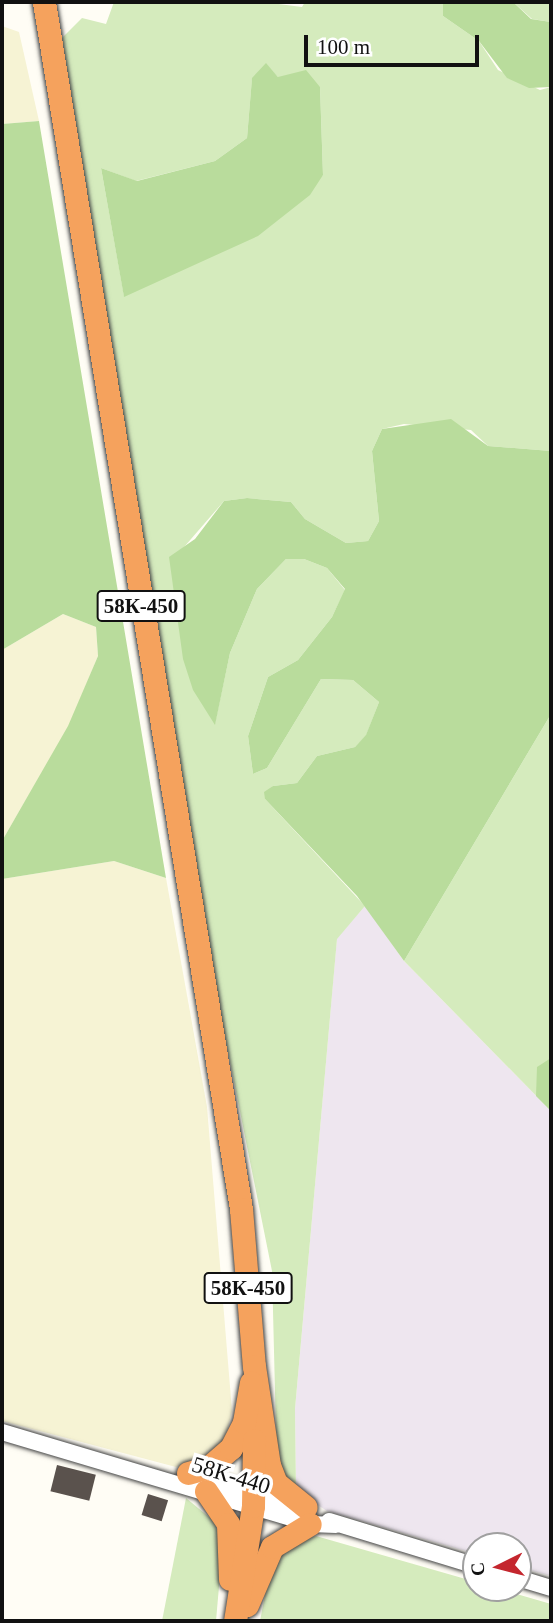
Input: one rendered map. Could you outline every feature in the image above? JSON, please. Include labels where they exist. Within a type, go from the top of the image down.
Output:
[{"type":"highway","name":"58К-450","points":[[44,2],[241,1209],[254,1366],[253,1499],[233,1621]]},
{"type":"highway","points":[[188,1474],[215,1463],[231,1448],[244,1422],[254,1366]]},
{"type":"highway","points":[[241,1621],[272,1547],[308,1516],[276,1483],[269,1465],[254,1366]]},
{"type":"highway","points":[[206,1491],[228,1524],[233,1621]]},
{"type":"street","name":"58К-440","points":[[2,1432],[206,1491],[253,1499]]},
{"type":"street","name":"58К-440","points":[[150,1476],[188,1474],[253,1499],[462,1562]]},
{"type":"street","points":[[532,1582],[551,1588]]},
{"type":"shaded area","points":[[2,26],[19,32],[39,121],[2,124]]},
{"type":"shaded area","points":[[63,614],[96,627],[98,656],[69,726],[2,841],[2,650]]},
{"type":"shaded area","points":[[114,861],[166,878],[207,1107],[232,1411],[223,1448],[199,1463],[176,1467],[2,1421],[2,879]]},
{"type":"shaded area","points":[[365,906],[404,961],[551,1111],[551,1576],[532,1571],[532,1532],[462,1532],[462,1550],[327,1511],[296,1491],[295,1409],[337,938]]},
{"type":"green space","points":[[114,2],[263,2],[302,7],[305,2],[443,2],[443,16],[479,41],[498,70],[540,90],[551,87],[551,451],[488,446],[471,430],[404,424],[382,429],[372,451],[379,521],[368,541],[346,543],[305,519],[291,502],[247,498],[224,501],[178,554],[215,723],[230,653],[257,589],[286,559],[304,559],[327,568],[345,590],[332,617],[298,660],[268,677],[248,736],[253,774],[267,768],[321,679],[353,680],[379,702],[366,736],[355,747],[317,756],[297,783],[273,786],[265,799],[365,906],[337,939],[295,1409],[296,1491],[277,1472],[272,1271],[216,992],[62,38],[82,18],[106,24]],"holes":[[[266,64],[278,77],[320,87],[323,175],[124,296],[101,168],[136,181],[215,161],[247,138],[252,79]]]},
{"type":"green space","points":[[443,2],[513,2],[531,19],[551,22],[551,87],[529,88],[507,78],[479,41],[443,16]]},
{"type":"green space","points":[[513,2],[551,2],[551,22],[532,19]]},
{"type":"green space","points":[[266,63],[278,77],[306,70],[320,87],[323,175],[310,195],[258,236],[124,297],[101,168],[137,181],[215,161],[247,138],[252,78]]},
{"type":"green space","points":[[39,121],[166,878],[114,861],[2,879],[2,841],[68,726],[98,656],[96,627],[63,614],[2,650],[2,124]]},
{"type":"green space","points":[[451,419],[488,446],[551,451],[551,714],[404,961],[357,896],[265,799],[264,792],[273,786],[297,783],[317,756],[355,747],[366,735],[379,702],[353,680],[321,679],[267,768],[253,774],[248,736],[268,677],[298,660],[332,617],[345,589],[327,568],[304,559],[286,559],[257,589],[230,653],[215,725],[193,690],[183,659],[169,557],[195,539],[224,501],[247,498],[291,502],[305,519],[346,543],[368,541],[379,521],[372,451],[382,429]]},
{"type":"green space","points":[[551,714],[551,1111],[404,961]]},
{"type":"green space","points":[[551,1058],[551,1111],[536,1096],[537,1067]]},
{"type":"green space","points":[[186,1498],[215,1522],[222,1552],[216,1621],[162,1621]]},
{"type":"green space","points":[[316,1536],[462,1578],[462,1602],[532,1602],[532,1598],[551,1604],[551,1621],[260,1621],[272,1559],[288,1543]]},
{"type":"building","points":[[57,1465],[96,1475],[89,1501],[50,1491]]},
{"type":"building","points":[[148,1494],[168,1500],[162,1521],[142,1515]]}]
